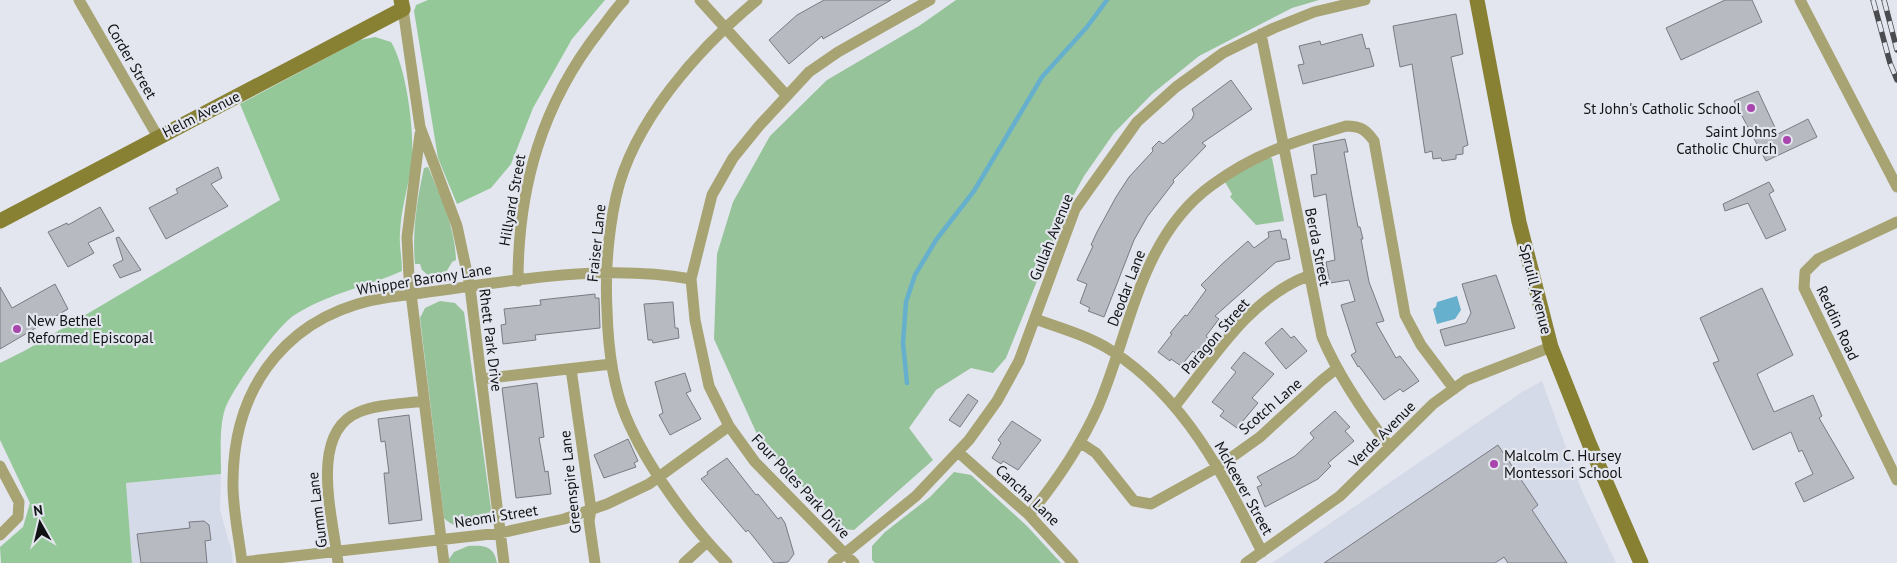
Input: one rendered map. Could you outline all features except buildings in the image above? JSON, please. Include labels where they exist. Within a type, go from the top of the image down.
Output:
[{"type":"street","name":"Corder Street","points":[[79,0],[158,137]]},
{"type":"street","name":"Hillyard Street","points":[[518,281],[518,255],[529,172],[543,128],[576,63],[624,0]]},
{"type":"street","points":[[700,0],[787,96]]},
{"type":"street","name":"Fraiser Lane","points":[[728,563],[707,542],[660,477],[640,446],[626,416],[611,364],[605,273],[616,196],[629,161],[670,89],[690,63],[725,28],[758,0]]},
{"type":"street","name":"Four Poles Park Drive","points":[[854,563],[755,462],[729,426],[706,376],[695,320],[691,279],[712,195],[733,158],[759,126],[809,72],[838,52],[930,0]]},
{"type":"street","name":"Gullah Avenue","points":[[833,563],[916,496],[958,452],[997,402],[1019,361],[1075,209],[1136,122],[1176,86],[1223,53],[1261,34],[1314,12],[1365,0]]},
{"type":"street","name":"Spruill Avenue","points":[[1477,0],[1519,222],[1551,347],[1589,443],[1641,563]]},
{"type":"street","points":[[1800,0],[1897,187]]},
{"type":"street","name":"Helm Avenue","points":[[0,221],[402,5]]},
{"type":"street","name":"Rhett Park Drive","points":[[402,5],[420,127],[419,153],[407,238],[410,295],[444,563]]},
{"type":"street","name":"Berda Street","points":[[1261,34],[1308,276],[1322,337],[1336,369],[1390,447]]},
{"type":"street","name":"Deodar Lane","points":[[1029,515],[1061,476],[1080,443],[1098,406],[1118,355],[1146,268],[1170,228],[1188,206],[1210,186],[1240,166],[1283,145],[1346,126],[1357,126],[1366,130],[1374,141],[1405,315],[1421,345],[1454,389]]},
{"type":"street","name":"Rhett Park Drive","points":[[420,127],[457,226],[470,287],[504,563]]},
{"type":"street","name":"Reddin Road","points":[[1897,222],[1818,259],[1805,272],[1804,288],[1897,480]]},
{"type":"street","name":"Whipper Barony Lane","points":[[242,563],[232,481],[236,445],[245,412],[257,382],[273,358],[310,326],[331,314],[363,301],[518,281],[624,272],[691,279]]},
{"type":"street","name":"Paragon Street","points":[[1175,406],[1242,322],[1275,292],[1308,276]]},
{"type":"street","name":"McKeever Street","points":[[1035,318],[1083,336],[1118,355],[1143,374],[1175,406],[1195,431],[1218,467],[1262,552]]},
{"type":"street","name":"Verde Avenue","points":[[1246,563],[1340,496],[1433,404],[1466,380],[1551,347]]},
{"type":"street","points":[[481,379],[611,364]]},
{"type":"street","name":"Greenspire Lane","points":[[571,369],[591,510],[589,521],[595,563]]},
{"type":"street","name":"Scotch Lane","points":[[1080,443],[1096,453],[1134,501],[1142,504],[1151,504],[1162,500],[1218,467],[1260,437],[1320,381],[1336,369]]},
{"type":"street","name":"Gumm Lane","points":[[338,557],[326,467],[329,444],[349,417],[359,412],[423,401]]},
{"type":"street","name":"Neomi Street","points":[[242,563],[338,557],[441,539],[500,533],[535,527],[591,510],[649,484],[729,426]]},
{"type":"street","name":"Cancha Lane","points":[[958,452],[1029,515],[1073,563]]},
{"type":"street","points":[[0,466],[19,502],[18,517],[0,535]]},
{"type":"street","points":[[684,563],[707,542]]},
{"type":"shaded area","name":"Malcolm C. Hursey Montessori School","points":[[1542,381],[1582,491],[1616,563],[1272,563],[1522,392]]},
{"type":"shaded area","points":[[221,474],[220,510],[233,563],[132,563],[126,483]]},
{"type":"green space","points":[[428,0],[605,0],[572,39],[533,108],[511,164],[491,188],[457,204],[438,158],[414,11],[416,5]]},
{"type":"green space","points":[[956,0],[1319,0],[1292,8],[1199,56],[1152,94],[1114,133],[1084,176],[1066,209],[1006,358],[993,373],[971,368],[936,390],[909,428],[933,460],[854,530],[843,529],[761,443],[714,339],[717,254],[733,202],[770,136],[827,80],[919,26]]},
{"type":"green space","points":[[375,37],[391,42],[402,69],[409,104],[412,156],[400,233],[402,271],[318,302],[293,316],[276,333],[245,374],[225,409],[221,432],[221,474],[126,483],[132,563],[1,563],[0,547],[23,527],[30,503],[0,440],[0,363],[26,350],[280,200],[240,104],[360,40]]},
{"type":"green space","points":[[1268,158],[1272,158],[1284,221],[1256,225],[1230,197],[1232,194],[1225,182],[1227,179]]},
{"type":"green space","points":[[428,167],[450,224],[456,260],[452,262],[445,274],[430,277],[422,270],[420,264],[415,264],[414,252],[417,204],[424,168]]},
{"type":"green space","points":[[440,301],[455,303],[464,312],[491,509],[484,521],[471,527],[457,526],[444,518],[420,318],[425,308]]},
{"type":"green space","points":[[954,472],[971,475],[1027,526],[1061,563],[875,563],[872,560],[872,546],[885,532],[930,497]]},
{"type":"green space","points":[[468,546],[487,547],[496,557],[497,563],[449,563],[449,559],[454,552]]},
{"type":"water","points":[[1457,296],[1461,310],[1455,319],[1437,324],[1433,309],[1436,307],[1437,302]]},
{"type":"waterway","points":[[907,383],[903,343],[906,302],[915,275],[936,240],[974,191],[1042,77],[1087,27],[1107,0]]},
{"type":"railway","points":[[1873,0],[1890,63],[1897,80]]},
{"type":"railway","points":[[1884,0],[1897,50]]},
{"type":"place","name":"St John's Catholic School","points":[[1751,108]]},
{"type":"place","name":"Saint Johns Catholic Church","points":[[1787,140]]},
{"type":"place","name":"New Bethel Reformed Episcopal","points":[[17,329]]},
{"type":"place","name":"Malcolm C. Hursey Montessori School","points":[[1494,464]]}]
